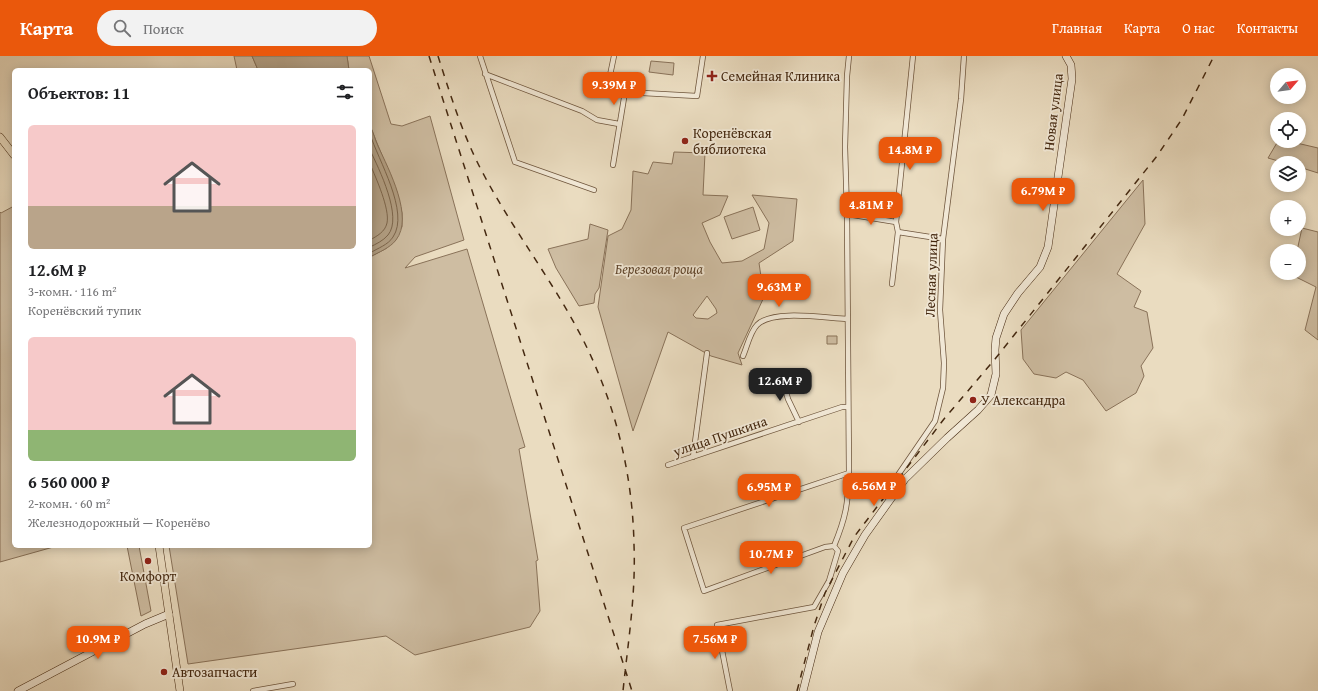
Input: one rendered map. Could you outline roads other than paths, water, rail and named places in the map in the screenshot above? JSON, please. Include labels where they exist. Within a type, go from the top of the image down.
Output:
[{"type":"main road","name":"Новая улица","points":[[803,691],[818,632],[843,573],[865,535],[905,479],[978,410],[991,395],[996,374],[994,350],[996,338],[1004,314],[1018,293],[1040,267],[1048,247],[1072,78],[1071,64],[1066,56]]},
{"type":"main road","points":[[0,137],[12,152]]},
{"type":"main road","points":[[159,548],[180,691]]},
{"type":"main road","points":[[18,691],[145,624],[169,614]]},
{"type":"street","points":[[480,56],[515,162],[594,190]]},
{"type":"street","points":[[614,56],[609,80],[613,90],[697,96],[703,56]]},
{"type":"street","points":[[834,546],[845,518],[848,501],[849,473],[845,147],[849,56]]},
{"type":"street","points":[[892,284],[898,232],[896,222],[913,56]]},
{"type":"street","name":"Лесная улица","points":[[905,479],[898,475],[935,421],[943,388],[944,363],[940,310],[942,239],[961,98],[964,56]]},
{"type":"street","points":[[485,74],[582,111],[597,120],[619,124]]},
{"type":"street","points":[[613,165],[625,92]]},
{"type":"street","points":[[847,214],[896,222]]},
{"type":"street","points":[[898,232],[942,239]]},
{"type":"street","points":[[743,356],[756,326],[766,318],[787,316],[847,319]]},
{"type":"street","points":[[693,457],[707,353]]},
{"type":"street","points":[[781,375],[788,399],[799,422]]},
{"type":"street","name":"улица Пушкина","points":[[668,465],[842,407],[847,407]]},
{"type":"street","points":[[834,546],[825,547],[704,591],[684,528],[849,473]]},
{"type":"street","points":[[730,691],[717,625],[814,607],[829,581],[838,551],[834,546]]},
{"type":"street","points":[[253,691],[293,684]]},
{"type":"water","points":[[252,56],[347,56],[349,68],[257,68]]},
{"type":"water","points":[[372,129],[398,193],[401,206],[401,230],[394,243],[388,248],[372,256]]},
{"type":"railway","points":[[429,56],[632,691]]},
{"type":"railway","points":[[438,56],[458,118],[477,163],[499,202],[560,299],[588,349],[614,416],[628,480],[634,545],[633,600],[623,691]]},
{"type":"railway","points":[[797,691],[814,626],[825,593],[854,537],[944,419],[995,359],[1157,156],[1182,119],[1214,56]]},
{"type":"place","name":"Семейная Клиника","points":[[712,76]]},
{"type":"place","name":"Коренёвская библиотека","points":[[685,141]]},
{"type":"place","name":"У Александра","points":[[973,400]]},
{"type":"place","name":"Комфорт","points":[[148,561]]},
{"type":"place","name":"Автозапчасти","points":[[164,672]]},
{"type":"park label","name":"Березовая роща","points":[[659,269]]}]
